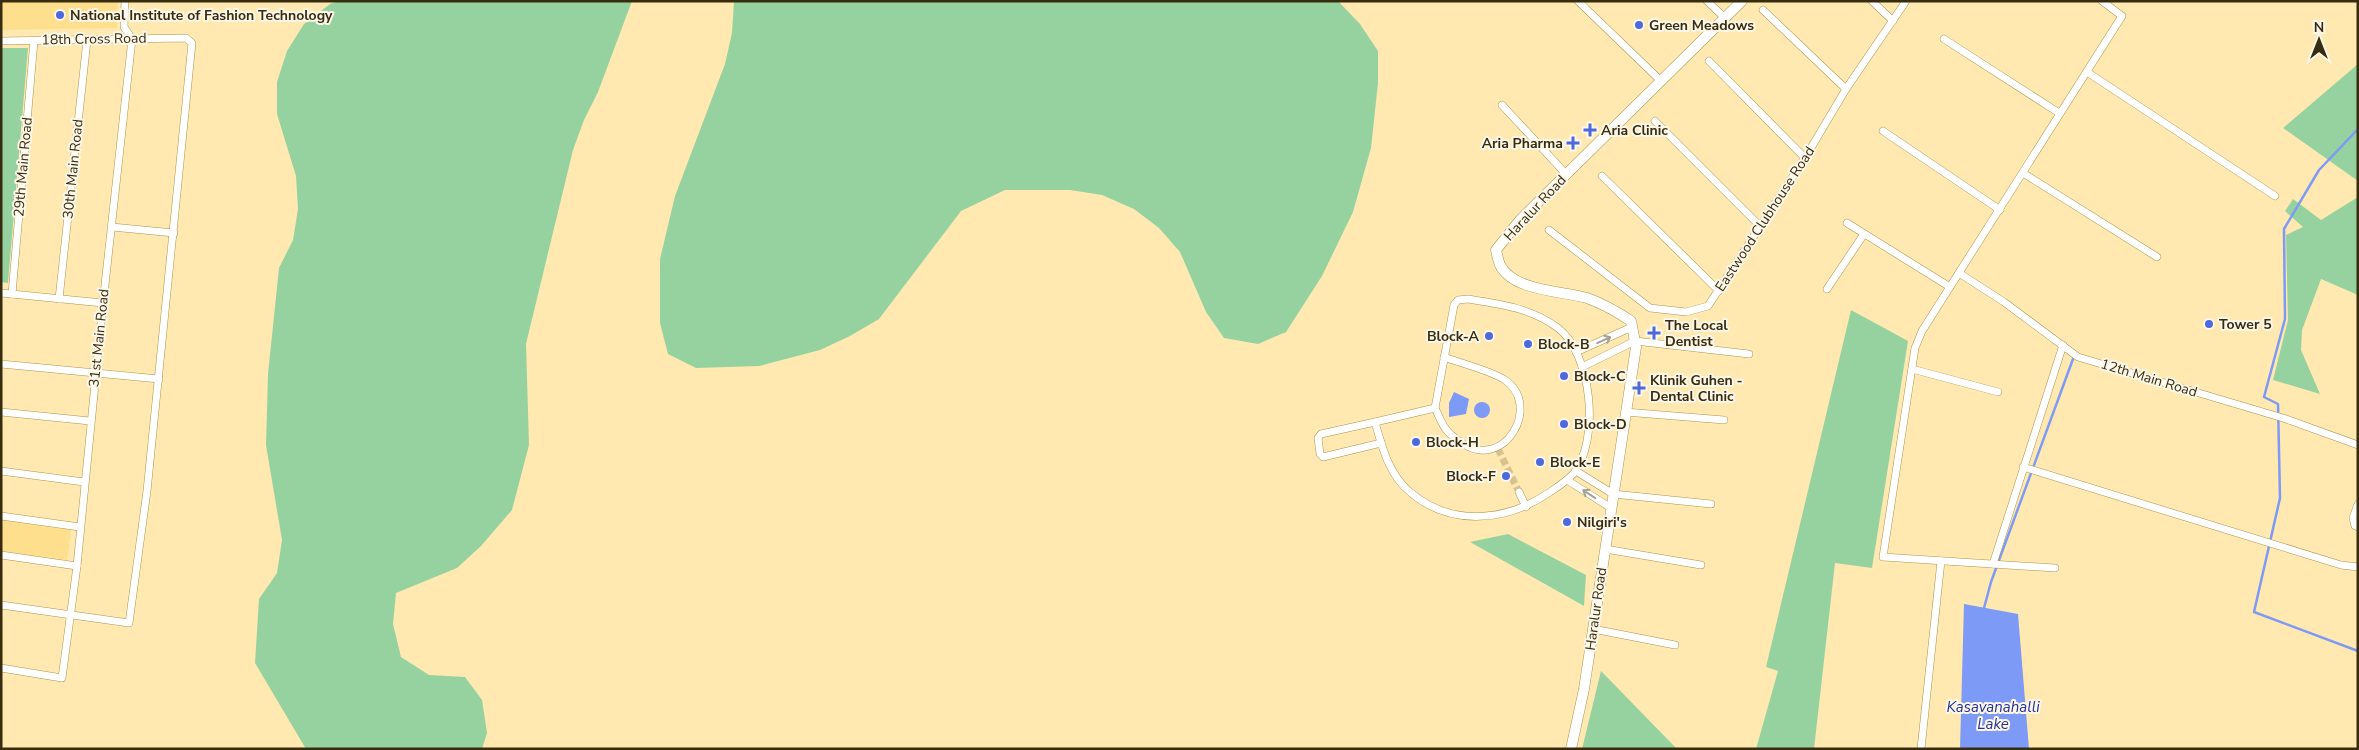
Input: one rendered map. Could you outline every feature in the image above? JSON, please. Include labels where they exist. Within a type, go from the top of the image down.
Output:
[{"type":"street","name":"31st Main Road","points":[[1,668],[62,678],[72,614],[102,303],[132,39],[124,28],[125,1]]},
{"type":"street","points":[[1578,1],[1661,81]]},
{"type":"street","points":[[1707,1],[1725,18]]},
{"type":"street","name":"Haralur Road","points":[[1571,749],[1584,689],[1636,347],[1631,321],[1610,306],[1516,281],[1500,265],[1496,250],[1520,220],[1742,1]]},
{"type":"street","points":[[1872,1],[1893,21]]},
{"type":"street","name":"Eastwood Clubhouse Road","points":[[1549,230],[1650,308],[1686,312],[1708,306],[1805,158],[1846,90],[1906,1]]},
{"type":"street","points":[[2055,568],[1883,557],[1915,348],[1922,331],[2122,16],[2102,1]]},
{"type":"street","points":[[1763,10],[1846,90]]},
{"type":"street","name":"18th Cross Road","points":[[1,41],[186,38],[192,43],[174,233]]},
{"type":"street","points":[[1944,39],[2059,113]]},
{"type":"street","name":"30th Main Road","points":[[59,299],[87,40]]},
{"type":"street","name":"29th Main Road","points":[[12,294],[34,41]]},
{"type":"street","points":[[1709,61],[1805,158]]},
{"type":"street","points":[[2086,72],[2276,196]]},
{"type":"street","points":[[1502,105],[1566,174]]},
{"type":"street","points":[[1655,121],[1760,226]]},
{"type":"street","points":[[1883,131],[2000,210]]},
{"type":"street","points":[[2023,173],[2156,257]]},
{"type":"street","points":[[1602,176],[1719,291]]},
{"type":"street","points":[[1847,223],[1950,287]]},
{"type":"street","points":[[1,605],[129,623],[147,491],[174,233],[112,227]]},
{"type":"street","points":[[1828,289],[1864,234]]},
{"type":"street","name":"12th Main Road","points":[[1959,273],[2004,302],[2078,357],[2283,418],[2358,445]]},
{"type":"street","points":[[1,294],[102,303]]},
{"type":"street","points":[[1375,422],[1381,443],[1394,474],[1410,492],[1434,507],[1464,516],[1497,516],[1526,507],[1567,480],[1576,470],[1590,430],[1590,402],[1582,367],[1576,352],[1559,329],[1531,312],[1509,306],[1468,299],[1458,300],[1454,305],[1444,357],[1435,408],[1445,429],[1454,438],[1469,448],[1483,452],[1498,448],[1514,434],[1519,421],[1519,402],[1514,390],[1505,380],[1444,357]]},
{"type":"street","points":[[1576,352],[1632,327]]},
{"type":"street","points":[[1582,367],[1635,341],[1749,354]]},
{"type":"street","points":[[1994,564],[2026,468],[2063,345]]},
{"type":"street","points":[[1,364],[159,379]]},
{"type":"street","points":[[1912,369],[1998,392]]},
{"type":"street","points":[[1381,443],[1323,458],[1320,454],[1318,438],[1321,434],[1435,408]]},
{"type":"street","points":[[1,412],[90,421]]},
{"type":"street","points":[[1625,412],[1724,420]]},
{"type":"street","points":[[2026,468],[2341,565],[2358,567]]},
{"type":"street","points":[[1576,470],[1613,494],[1711,504]]},
{"type":"street","points":[[1,471],[84,482]]},
{"type":"street","points":[[1567,480],[1611,508]]},
{"type":"street","points":[[1518,492],[1526,507]]},
{"type":"street","points":[[2358,504],[2353,518],[2355,526],[2358,527]]},
{"type":"street","points":[[1,516],[80,527]]},
{"type":"street","points":[[1605,549],[1701,566]]},
{"type":"street","points":[[1,555],[77,566]]},
{"type":"street","points":[[1921,749],[1941,561]]},
{"type":"street","points":[[1593,629],[1675,645]]},
{"type":"shaded area","name":"National Institute of Fashion Technology","points":[[1,1],[118,1],[117,28],[1,30]]},
{"type":"shaded area","points":[[1,520],[71,530],[67,560],[1,551]]},
{"type":"green space","points":[[340,1],[632,1],[598,92],[584,120],[573,150],[526,344],[529,445],[512,510],[481,546],[457,568],[396,593],[393,624],[401,657],[429,675],[465,677],[482,700],[487,733],[482,749],[306,749],[255,663],[259,599],[277,573],[282,540],[266,445],[268,374],[279,268],[293,240],[298,209],[296,176],[277,114],[277,82],[287,51],[304,24],[330,4]]},
{"type":"green space","points":[[734,1],[1338,1],[1360,24],[1378,51],[1378,83],[1371,148],[1353,212],[1322,276],[1286,332],[1258,344],[1224,338],[1206,312],[1180,252],[1159,228],[1134,209],[1102,195],[1070,190],[1005,190],[961,211],[879,319],[850,336],[820,350],[759,366],[696,368],[668,354],[660,323],[660,259],[675,196],[725,64],[732,33]]},
{"type":"green space","points":[[1,48],[28,48],[8,283],[1,282]]},
{"type":"green space","points":[[2358,64],[2358,181],[2283,128]]},
{"type":"green space","points":[[2358,197],[2358,295],[2321,279],[2302,330],[2301,350],[2320,394],[2273,380],[2288,320],[2286,235],[2303,227],[2285,211],[2293,199],[2321,220]]},
{"type":"green space","points":[[1851,310],[1908,341],[1872,568],[1835,563],[1814,749],[1756,749],[1778,671],[1766,667]]},
{"type":"green space","points":[[1508,534],[1586,575],[1584,606],[1470,542]]},
{"type":"green space","points":[[1601,671],[1677,749],[1582,749]]},
{"type":"water","points":[[1454,392],[1469,399],[1466,414],[1449,417],[1449,403]]},
{"type":"water","points":[[1479,402],[1485,402],[1490,407],[1488,416],[1479,418],[1474,413],[1474,407]]},
{"type":"water","name":"Kasavanahalli Lake","points":[[1964,604],[2018,614],[2029,749],[1960,749]]},
{"type":"waterway","points":[[2358,129],[2319,170],[2284,229],[2285,319],[2264,397],[2278,404],[2280,498],[2254,612],[2358,651]]},
{"type":"waterway","points":[[1984,608],[1991,582],[2073,359]]},
{"type":"tunnel","points":[[1498,449],[1519,492]]},
{"type":"place","name":"National Institute of Fashion Technology","points":[[60,15]]},
{"type":"place","name":"Green Meadows","points":[[1639,25]]},
{"type":"place","name":"Aria Clinic","points":[[1590,130]]},
{"type":"place","name":"Aria Pharma","points":[[1573,143]]},
{"type":"place","name":"Tower 5","points":[[2209,324]]},
{"type":"place","name":"The Local Dentist","points":[[1654,333]]},
{"type":"place","name":"Block-A","points":[[1489,336]]},
{"type":"place","name":"Block-B","points":[[1528,344]]},
{"type":"place","name":"Block-C","points":[[1564,376]]},
{"type":"place","name":"Klinik Guhen - Dental Clinic","points":[[1639,388]]},
{"type":"place","name":"Block-D","points":[[1564,424]]},
{"type":"place","name":"Block-H","points":[[1416,442]]},
{"type":"place","name":"Block-E","points":[[1540,462]]},
{"type":"place","name":"Block-F","points":[[1506,476]]},
{"type":"place","name":"Nilgiri's","points":[[1567,522]]}]
